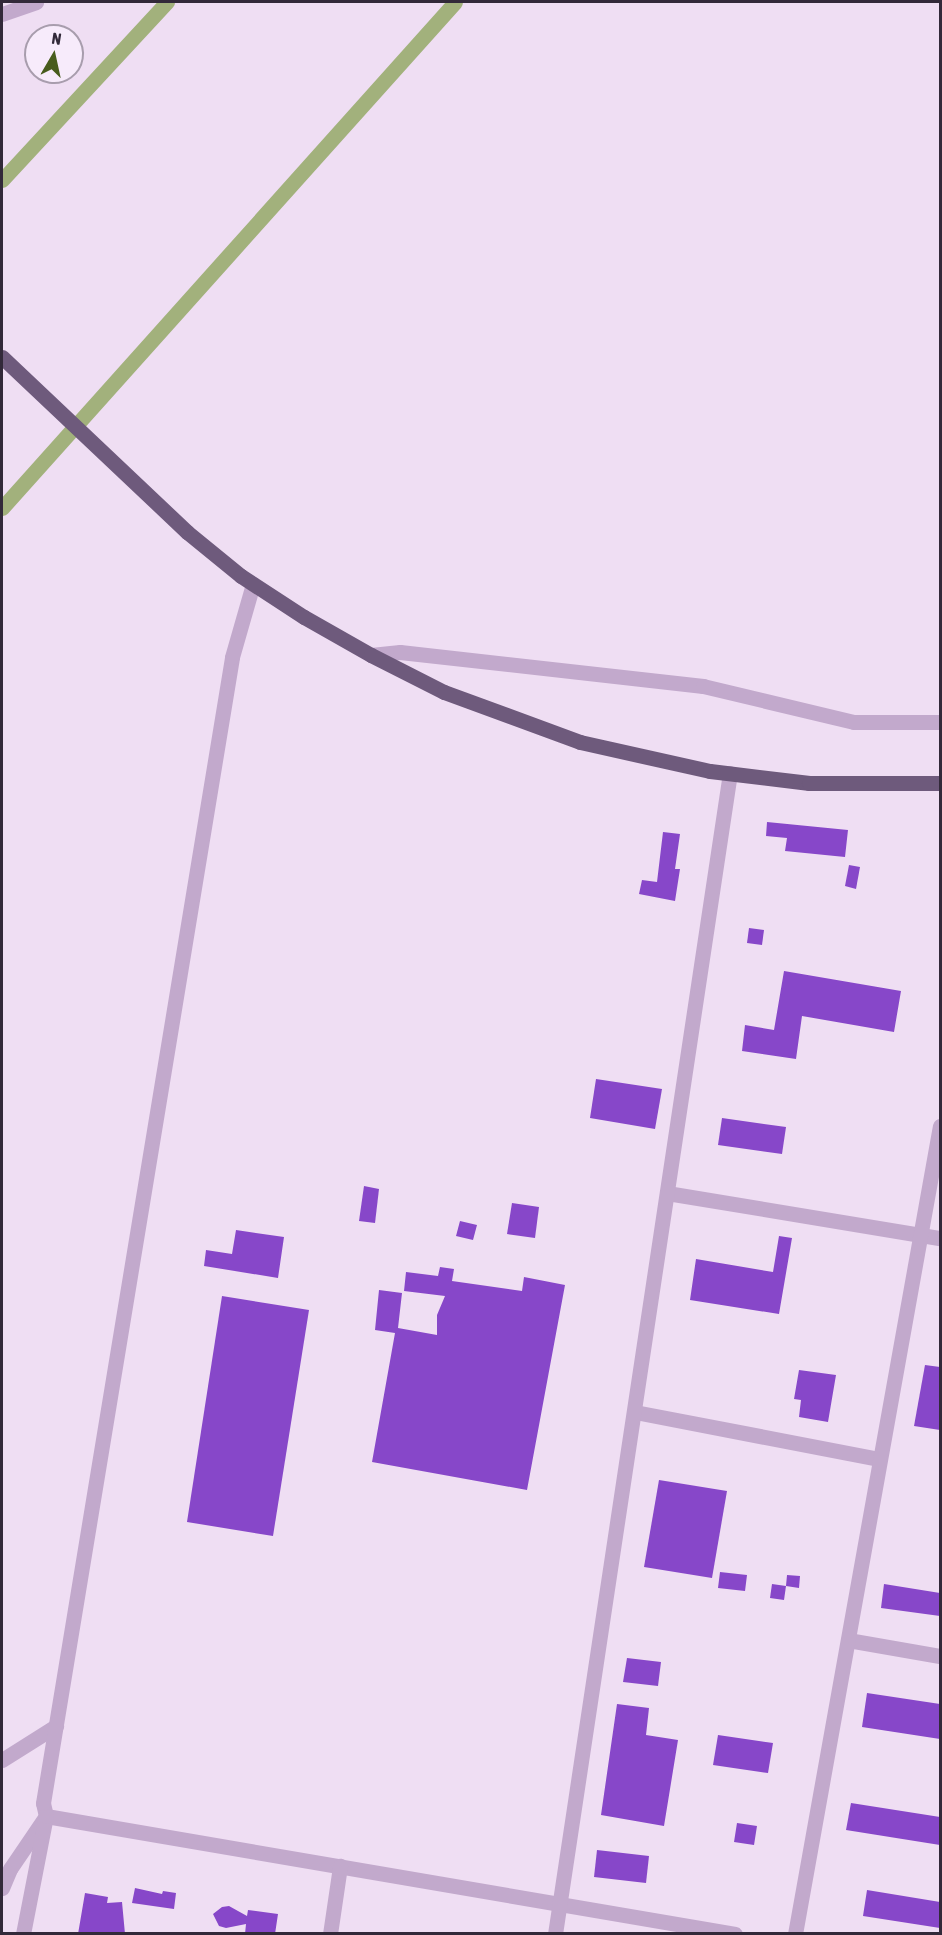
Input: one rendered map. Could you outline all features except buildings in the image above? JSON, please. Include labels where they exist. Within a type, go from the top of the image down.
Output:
[{"type":"main road","points":[[2,357],[187,532],[253,584],[371,656],[444,692],[580,742],[710,771],[810,783],[900,785],[940,783]]},
{"type":"street","points":[[2,14],[36,2]]},
{"type":"street","points":[[23,1934],[46,1816],[43,1803],[232,657],[253,584]]},
{"type":"street","points":[[371,656],[400,652],[703,686],[854,722],[940,722]]},
{"type":"street","points":[[555,1934],[730,773]]},
{"type":"street","points":[[795,1934],[940,1126]]},
{"type":"street","points":[[668,1193],[940,1238]]},
{"type":"street","points":[[635,1412],[880,1459]]},
{"type":"street","points":[[848,1640],[940,1656]]},
{"type":"street","points":[[2,1760],[56,1726]]},
{"type":"street","points":[[46,1816],[735,1934]]},
{"type":"street","points":[[2,1888],[10,1869],[46,1816]]},
{"type":"street","points":[[330,1934],[340,1866]]},
{"type":"waterway","points":[[2,180],[167,2]]},
{"type":"waterway","points":[[2,508],[455,2]]}]
